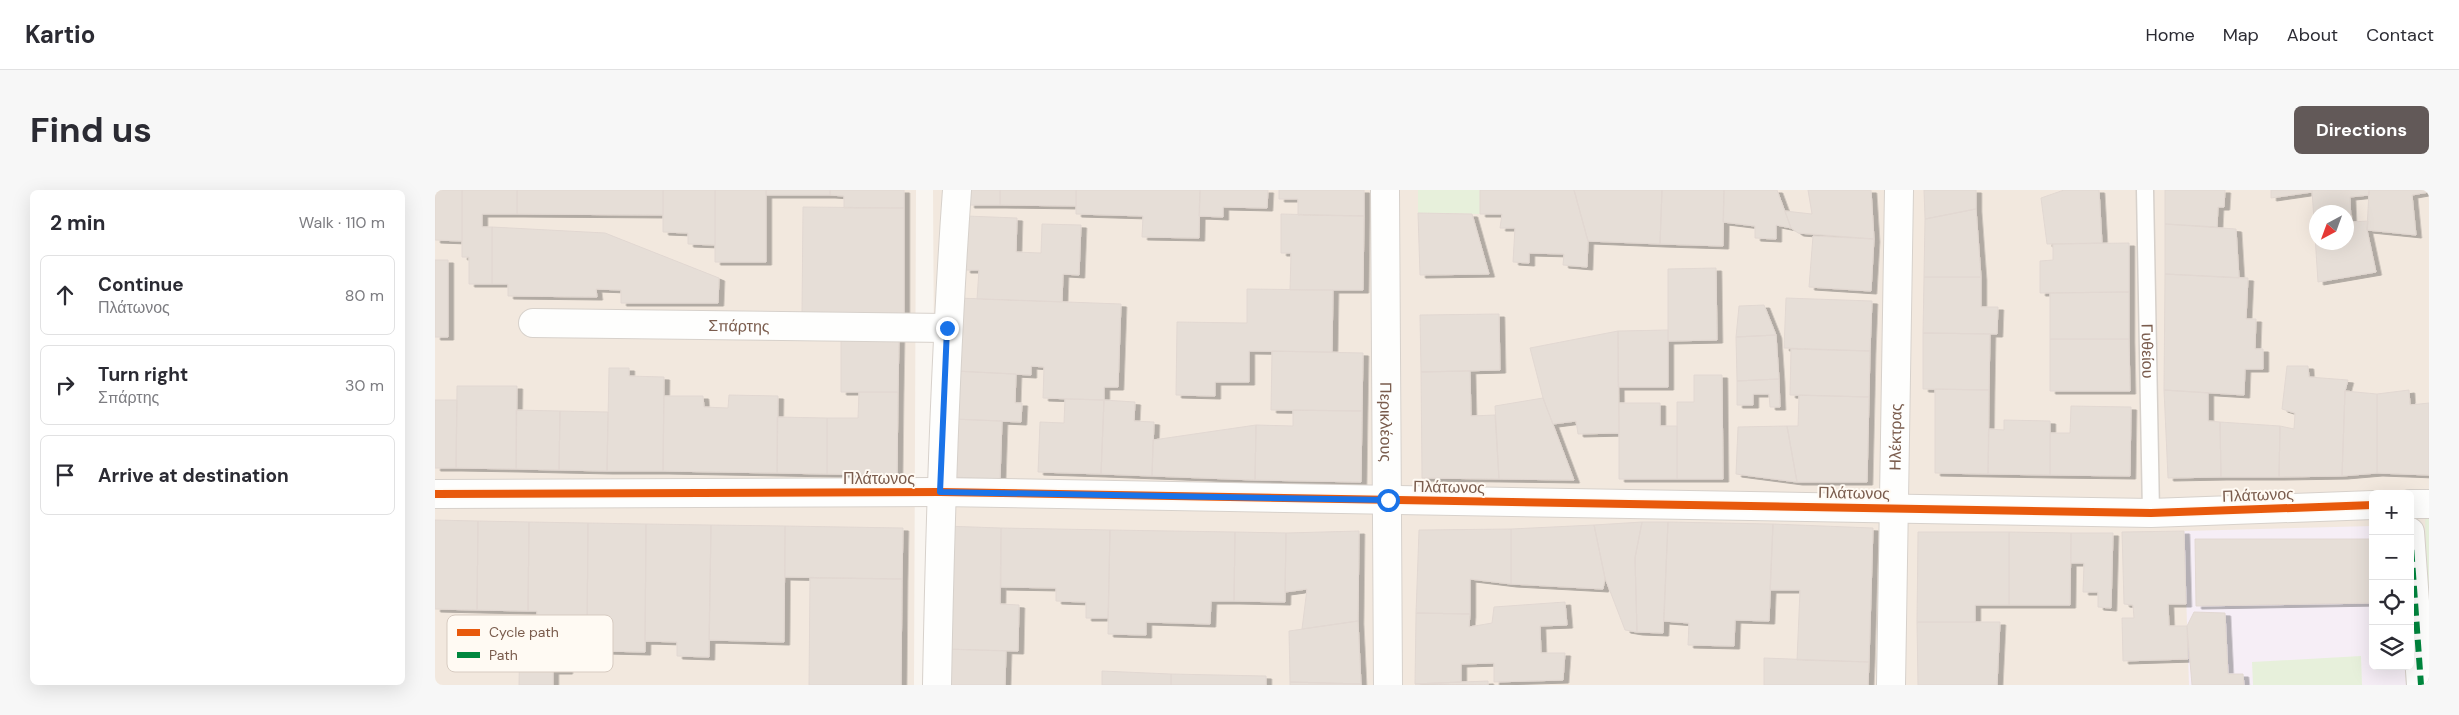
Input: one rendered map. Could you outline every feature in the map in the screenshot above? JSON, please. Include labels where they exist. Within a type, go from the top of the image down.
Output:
[{"type":"street","points":[[937,685],[940,492],[947,328],[957,190]]},
{"type":"street","name":"Περικλέους","points":[[1385,190],[1388,685]]},
{"type":"street","name":"Ηλέκτρας","points":[[1891,685],[1899,190]]},
{"type":"street","name":"Σπάρτης","points":[[533,323],[947,328]]},
{"type":"street","name":"Πλάτωνος","points":[[435,494],[940,492],[1894,507],[2151,513],[2369,505]]},
{"type":"street","points":[[2414,504],[2429,504]]},
{"type":"street","points":[[2410,535],[2421,685]]},
{"type":"lane","name":"Γυθείου","points":[[2145,190],[2151,513]]},
{"type":"shaded area","points":[[435,190],[916,190],[914,685],[435,685]]},
{"type":"shaded area","points":[[933,190],[2429,190],[2429,685],[936,685]]},
{"type":"shaded area","points":[[2369,526],[2369,670],[2405,670],[2406,685],[2189,685],[2184,531]]},
{"type":"green space","points":[[1418,190],[1480,190],[1480,214],[1418,213]]},
{"type":"green space","points":[[2425,519],[2429,519],[2429,624]]},
{"type":"green space","points":[[2361,656],[2362,685],[2253,685],[2252,662]]},
{"type":"building","points":[[435,190],[462,190],[462,241],[435,240]]},
{"type":"building","points":[[462,190],[517,190],[517,214],[482,214],[482,227],[492,227],[492,284],[469,284],[469,257],[462,257]]},
{"type":"building","points":[[517,190],[663,190],[663,215],[517,214]]},
{"type":"building","points":[[663,190],[715,190],[715,245],[688,244],[688,233],[663,232]]},
{"type":"building","points":[[715,190],[766,190],[766,262],[715,262]]},
{"type":"building","points":[[766,190],[830,190],[830,195],[766,195]]},
{"type":"building","points":[[830,190],[904,190],[904,208],[844,208],[844,196],[830,195]]},
{"type":"building","points":[[969,190],[1000,190],[1000,205],[969,205]]},
{"type":"building","points":[[1000,190],[1076,190],[1076,206],[1000,205]]},
{"type":"building","points":[[1076,190],[1200,190],[1199,238],[1142,237],[1143,216],[1076,214]]},
{"type":"building","points":[[1200,190],[1268,190],[1267,208],[1223,207],[1223,217],[1199,216]]},
{"type":"building","points":[[1279,190],[1364,190],[1364,216],[1298,215],[1298,199],[1279,199]]},
{"type":"building","points":[[1480,190],[1574,190],[1588,241],[1587,267],[1563,265],[1564,254],[1529,253],[1529,263],[1513,262],[1515,228],[1500,228],[1502,214],[1480,214]]},
{"type":"building","points":[[1574,190],[1662,190],[1660,244],[1588,241]]},
{"type":"building","points":[[1662,190],[1724,190],[1723,246],[1660,244]]},
{"type":"building","points":[[1724,190],[1777,190],[1791,228],[1776,225],[1776,239],[1755,238],[1755,226],[1723,222]]},
{"type":"building","points":[[1808,190],[1871,190],[1874,239],[1798,233],[1791,228],[1785,211],[1812,214]]},
{"type":"building","points":[[1924,190],[1976,190],[1976,209],[1925,219]]},
{"type":"building","points":[[2064,190],[2099,190],[2102,243],[2047,244],[2041,198]]},
{"type":"building","points":[[2165,190],[2225,190],[2224,207],[2218,207],[2217,227],[2165,224]]},
{"type":"building","points":[[2271,190],[2312,190],[2312,192],[2271,198]]},
{"type":"building","points":[[2312,190],[2369,190],[2369,195],[2350,197],[2350,205],[2313,205]]},
{"type":"building","points":[[2369,190],[2429,190],[2429,192],[2412,195],[2416,235],[2367,230]]},
{"type":"building","points":[[803,207],[904,208],[904,314],[802,313]]},
{"type":"building","points":[[1976,209],[1981,277],[1924,277],[1925,219]]},
{"type":"building","points":[[1418,213],[1472,214],[1489,274],[1420,275]]},
{"type":"building","points":[[1281,214],[1364,216],[1363,290],[1290,290],[1291,253],[1281,253]]},
{"type":"building","points":[[967,216],[1017,218],[1016,252],[1041,253],[1042,224],[1081,225],[1079,275],[1063,274],[1062,302],[977,299],[979,270],[965,270]]},
{"type":"building","points":[[2368,221],[2367,230],[2376,272],[2318,282],[2316,250],[2354,250],[2354,222]]},
{"type":"building","points":[[2165,224],[2236,229],[2239,278],[2165,274]]},
{"type":"building","points":[[492,227],[605,233],[719,278],[718,303],[621,303],[621,290],[596,289],[597,297],[508,296],[508,284],[492,284]]},
{"type":"building","points":[[1813,236],[1874,239],[1871,291],[1809,287]]},
{"type":"building","points":[[2129,243],[2129,292],[2040,293],[2040,261],[2053,260],[2053,244]]},
{"type":"building","points":[[435,260],[448,260],[448,337],[435,337]]},
{"type":"building","points":[[1716,268],[1717,340],[1668,341],[1668,269]]},
{"type":"building","points":[[2165,274],[2248,278],[2246,319],[2256,319],[2255,349],[2263,349],[2263,369],[2245,369],[2244,395],[2164,390]]},
{"type":"building","points":[[1924,277],[1981,277],[1981,307],[1998,307],[1997,334],[1923,333]]},
{"type":"building","points":[[1247,289],[1333,290],[1332,352],[1249,351],[1249,382],[1215,382],[1215,396],[1176,395],[1177,322],[1247,323]]},
{"type":"building","points":[[2129,292],[2129,339],[2050,339],[2050,293]]},
{"type":"building","points":[[958,298],[1121,304],[1118,387],[1104,387],[1104,400],[1043,398],[1044,367],[1031,366],[1031,375],[955,371]]},
{"type":"building","points":[[1786,298],[1872,301],[1870,351],[1784,348]]},
{"type":"building","points":[[1764,305],[1776,335],[1736,337],[1739,306]]},
{"type":"building","points":[[1499,314],[1500,370],[1421,372],[1420,315]]},
{"type":"building","points":[[1668,330],[1668,387],[1618,387],[1618,331]]},
{"type":"building","points":[[1618,331],[1619,433],[1578,434],[1576,421],[1553,424],[1543,398],[1530,348]]},
{"type":"building","points":[[1923,333],[1990,334],[1989,390],[1923,389]]},
{"type":"building","points":[[1776,335],[1779,379],[1737,381],[1736,337]]},
{"type":"building","points":[[841,336],[899,337],[898,392],[841,392]]},
{"type":"building","points":[[2050,339],[2129,339],[2130,391],[2050,391]]},
{"type":"building","points":[[1791,349],[1870,351],[1869,397],[1790,395]]},
{"type":"building","points":[[1272,351],[1363,353],[1362,411],[1271,410]]},
{"type":"building","points":[[2287,366],[2308,366],[2309,377],[2348,380],[2345,391],[2342,476],[2279,477],[2280,426],[2294,429],[2295,413],[2282,409]]},
{"type":"building","points":[[609,368],[629,368],[629,376],[664,377],[663,471],[607,471]]},
{"type":"building","points":[[955,371],[1016,374],[1015,403],[1022,403],[1021,422],[953,419]]},
{"type":"building","points":[[1470,371],[1471,416],[1495,415],[1499,479],[1422,478],[1421,372]]},
{"type":"building","points":[[1694,375],[1722,375],[1723,479],[1677,479],[1677,402],[1694,402]]},
{"type":"building","points":[[1779,379],[1780,407],[1770,407],[1769,394],[1753,394],[1753,405],[1737,405],[1737,381]]},
{"type":"building","points":[[457,386],[517,386],[516,469],[456,468]]},
{"type":"building","points":[[1935,389],[1989,390],[1988,474],[1935,473]]},
{"type":"building","points":[[2164,390],[2208,393],[2208,421],[2220,422],[2221,477],[2168,478]]},
{"type":"building","points":[[2409,390],[2410,405],[2429,403],[2429,475],[2377,473],[2377,394]]},
{"type":"building","points":[[2345,391],[2377,394],[2377,473],[2342,476]]},
{"type":"building","points":[[859,392],[898,392],[897,475],[827,474],[827,418],[858,418]]},
{"type":"building","points":[[729,395],[778,396],[777,473],[663,471],[664,396],[703,396],[704,407],[728,408]]},
{"type":"building","points":[[1799,395],[1869,397],[1867,482],[1797,482],[1787,426],[1798,426]]},
{"type":"building","points":[[1543,398],[1574,480],[1499,479],[1495,406]]},
{"type":"building","points":[[1065,399],[1104,400],[1101,474],[1038,472],[1040,422],[1064,423]]},
{"type":"building","points":[[435,400],[457,400],[456,468],[435,468]]},
{"type":"building","points":[[1104,400],[1135,402],[1134,421],[1154,422],[1152,476],[1101,474]]},
{"type":"building","points":[[1619,403],[1660,403],[1660,426],[1677,426],[1677,479],[1619,479]]},
{"type":"building","points":[[2071,406],[2131,407],[2130,476],[2050,475],[2050,433],[2070,433]]},
{"type":"building","points":[[516,410],[560,411],[559,470],[516,469]]},
{"type":"building","points":[[1293,410],[1362,411],[1361,482],[1255,480],[1256,425],[1293,426]]},
{"type":"building","points":[[560,411],[608,412],[607,471],[559,470]]},
{"type":"building","points":[[777,417],[827,418],[827,474],[777,473]]},
{"type":"building","points":[[953,419],[1002,421],[1000,479],[951,477]]},
{"type":"building","points":[[2004,420],[2050,421],[2050,475],[1988,474],[1989,429],[2004,430]]},
{"type":"building","points":[[2220,422],[2280,426],[2279,477],[2221,477]]},
{"type":"building","points":[[1256,425],[1255,480],[1152,476],[1153,440]]},
{"type":"building","points":[[1787,426],[1797,482],[1736,474],[1738,427]]},
{"type":"building","points":[[435,520],[478,521],[477,610],[435,609]]},
{"type":"building","points":[[478,521],[529,522],[528,611],[477,610]]},
{"type":"building","points":[[529,522],[588,523],[587,615],[537,615],[537,611],[528,611]]},
{"type":"building","points":[[1642,522],[1635,558],[1637,632],[1625,630],[1605,578],[1594,525]]},
{"type":"building","points":[[1642,522],[1668,522],[1663,633],[1637,632],[1635,558]]},
{"type":"building","points":[[1668,522],[1773,524],[1769,621],[1735,620],[1734,646],[1688,645],[1689,623],[1664,621]]},
{"type":"building","points":[[588,523],[646,524],[645,652],[613,651],[613,615],[587,615]]},
{"type":"building","points":[[646,524],[711,525],[709,657],[677,656],[677,642],[645,641]]},
{"type":"building","points":[[1773,524],[1873,528],[1869,662],[1797,660],[1800,590],[1770,590]]},
{"type":"building","points":[[711,525],[785,526],[784,642],[709,640]]},
{"type":"building","points":[[1594,525],[1605,578],[1603,589],[1511,584],[1511,529]]},
{"type":"building","points":[[785,526],[903,528],[902,579],[785,577]]},
{"type":"building","points":[[945,526],[1001,528],[1000,604],[1019,605],[1018,651],[944,649]]},
{"type":"building","points":[[1001,528],[1110,530],[1108,618],[1086,618],[1086,602],[1056,601],[1056,588],[1001,587]]},
{"type":"building","points":[[1511,529],[1511,584],[1470,579],[1470,614],[1416,613],[1419,530]]},
{"type":"building","points":[[1110,530],[1235,532],[1234,601],[1211,601],[1210,624],[1146,622],[1146,635],[1108,634]]},
{"type":"building","points":[[1359,531],[1358,621],[1302,629],[1307,589],[1285,592],[1286,533]]},
{"type":"building","points":[[2184,531],[2186,604],[2168,604],[2169,626],[2187,626],[2188,659],[2123,661],[2122,618],[2134,618],[2133,605],[2124,604],[2122,532]]},
{"type":"building","points":[[1235,532],[1286,533],[1285,602],[1234,601]]},
{"type":"building","points":[[1918,532],[2009,532],[2009,605],[1975,605],[1975,622],[1917,622]]},
{"type":"building","points":[[2009,532],[2071,533],[2070,605],[2009,605]]},
{"type":"building","points":[[2071,533],[2113,533],[2111,608],[2098,607],[2098,592],[2083,592],[2084,563],[2071,563]]},
{"type":"building","points":[[2195,539],[2369,539],[2369,603],[2196,606]]},
{"type":"building","points":[[810,578],[902,579],[901,685],[809,685]]},
{"type":"building","points":[[1565,602],[1567,625],[1540,626],[1541,653],[1565,653],[1563,680],[1494,682],[1494,663],[1461,664],[1461,682],[1415,684],[1416,613],[1470,614],[1469,627],[1492,623],[1494,607]]},
{"type":"building","points":[[2194,612],[2225,613],[2228,674],[2243,674],[2244,685],[2192,685],[2187,626]]},
{"type":"building","points":[[1358,621],[1361,684],[1290,682],[1289,631]]},
{"type":"building","points":[[1917,622],[2000,622],[1997,685],[1918,685]]},
{"type":"building","points":[[944,649],[1006,651],[1005,685],[944,685]]},
{"type":"building","points":[[1764,658],[1869,662],[1868,685],[1764,685]]},
{"type":"building","points":[[1102,671],[1171,674],[1171,685],[1102,685]]},
{"type":"building","points":[[519,672],[553,672],[553,685],[519,685]]},
{"type":"building","points":[[1171,674],[1266,676],[1266,685],[1171,685]]},
{"type":"building","points":[[1488,681],[1488,685],[1415,684],[1461,682]]},
{"type":"building","points":[[1290,682],[1361,684],[1361,685],[1290,685]]},
{"type":"marked path","points":[[2410,535],[2421,685]]},
{"type":"cycle path","points":[[435,494],[940,492],[2151,513],[2369,505]]},
{"type":"route","points":[[947,328],[940,492],[1388,500]]}]
